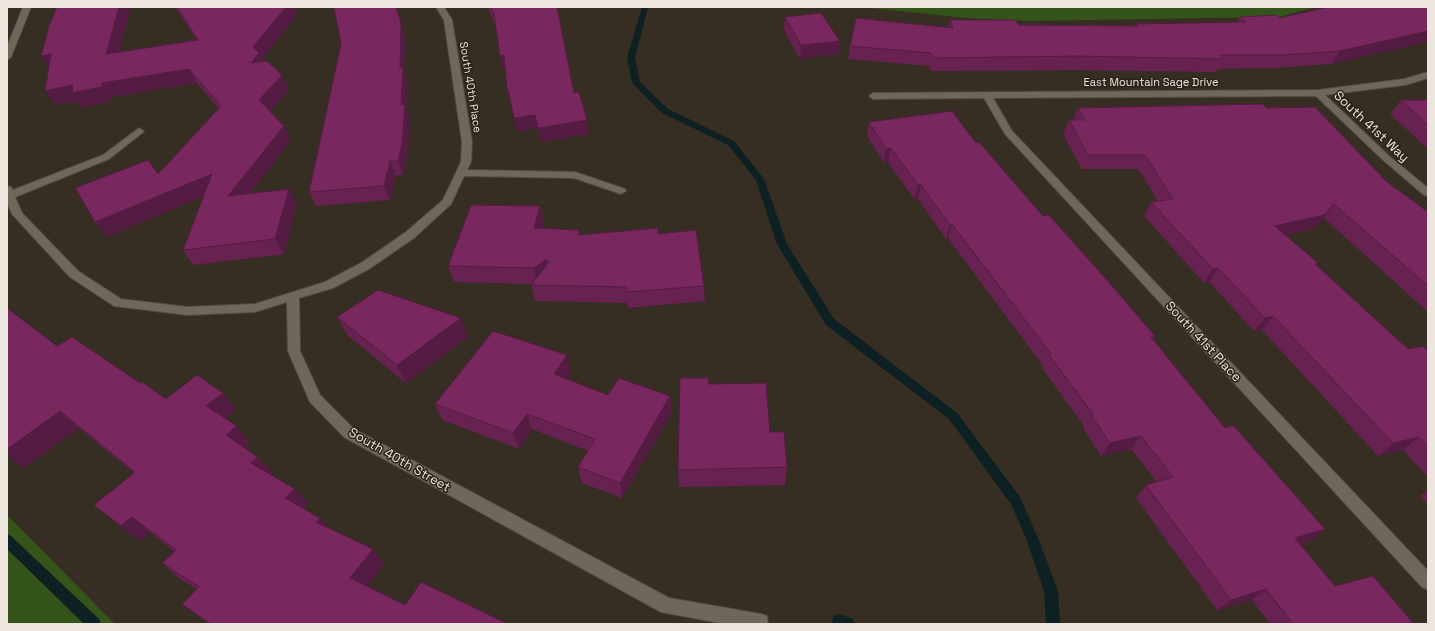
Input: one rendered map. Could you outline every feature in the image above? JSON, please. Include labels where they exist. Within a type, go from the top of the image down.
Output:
[{"type":"street","points":[[7,57],[26,7]]},
{"type":"street","name":"South 40th Place","points":[[293,296],[329,285],[365,266],[410,235],[447,202],[462,173],[466,162],[467,142],[448,20],[440,7]]},
{"type":"street","name":"East Mountain Sage Drive","points":[[873,96],[1318,93],[1405,82],[1428,75]]},
{"type":"street","name":"South 41st Way","points":[[1318,93],[1386,158],[1428,193]]},
{"type":"street","name":"South 41st Place","points":[[987,95],[1008,132],[1428,582]]},
{"type":"street","points":[[139,131],[106,158],[8,194],[17,214],[74,274],[118,302],[187,311],[255,308],[293,296]]},
{"type":"street","points":[[462,173],[575,175],[621,192]]},
{"type":"street","name":"South 40th Street","points":[[293,296],[294,351],[316,398],[349,433],[667,606],[761,622]]},
{"type":"green space","points":[[860,7],[1316,7],[1279,17],[1031,21],[966,18]]},
{"type":"green space","points":[[7,515],[115,624],[7,624]]},
{"type":"building","points":[[57,7],[119,7],[106,54],[198,40],[177,7],[286,7],[253,47],[259,53],[251,63],[267,61],[282,75],[259,100],[284,126],[228,196],[289,189],[275,239],[183,250],[212,174],[95,222],[75,188],[148,160],[158,174],[221,106],[189,69],[102,83],[102,87],[72,93],[73,85],[45,91],[51,54],[41,56],[49,26]]},
{"type":"building","points":[[334,7],[396,7],[401,23],[400,68],[403,67],[401,105],[405,104],[402,144],[398,161],[390,161],[384,186],[309,192],[341,44]]},
{"type":"building","points":[[490,7],[557,7],[574,93],[579,92],[587,120],[538,128],[535,115],[514,118],[507,89],[504,55],[500,56],[494,14]]},
{"type":"building","points":[[1329,7],[1428,7],[1428,31],[1340,51],[1284,55],[1220,55],[1223,59],[1079,56],[934,58],[931,53],[850,46],[856,18],[953,28],[950,20],[1015,20],[1019,25],[1138,26],[1136,24],[1246,22],[1240,17],[1276,15],[1279,18]]},
{"type":"building","points":[[821,13],[840,41],[801,45],[785,17]]},
{"type":"building","points":[[1401,100],[1428,100],[1428,125]]},
{"type":"building","points":[[1263,104],[1266,108],[1315,107],[1387,182],[1428,212],[1428,286],[1334,204],[1324,215],[1275,226],[1318,263],[1315,264],[1408,349],[1423,346],[1428,351],[1428,447],[1419,437],[1393,443],[1273,316],[1265,318],[1218,268],[1213,269],[1151,202],[1173,199],[1145,155],[1088,155],[1069,120],[1085,120],[1078,108]]},
{"type":"building","points":[[952,111],[976,143],[979,142],[1043,216],[1049,215],[1107,280],[1155,336],[1151,337],[1225,428],[1233,425],[1325,529],[1295,538],[1335,586],[1373,576],[1414,624],[1293,624],[1266,589],[1231,600],[1146,485],[1173,477],[1141,436],[1110,443],[1091,415],[1093,414],[1049,355],[1051,354],[952,224],[950,225],[921,185],[918,185],[891,148],[886,149],[869,122]]},
{"type":"building","points":[[471,205],[540,206],[534,228],[579,230],[578,235],[658,228],[658,234],[696,230],[704,286],[626,292],[626,287],[531,285],[549,262],[546,259],[534,268],[448,266]]},
{"type":"building","points":[[378,290],[461,318],[397,365],[337,317]]},
{"type":"building","points":[[7,308],[57,346],[72,337],[166,399],[197,375],[223,393],[206,406],[237,426],[226,435],[258,457],[251,463],[295,489],[285,498],[320,518],[316,522],[373,549],[350,578],[405,605],[421,582],[508,624],[211,624],[182,604],[199,587],[162,563],[176,550],[132,517],[121,526],[94,505],[135,472],[60,411],[7,449]]},
{"type":"building","points":[[493,331],[567,355],[554,374],[608,395],[619,378],[670,396],[620,483],[578,467],[595,439],[527,414],[513,433],[435,404]]},
{"type":"building","points":[[680,378],[709,378],[708,384],[766,383],[770,432],[784,432],[787,467],[678,470]]},
{"type":"waterway","points":[[645,7],[631,58],[636,83],[665,111],[731,143],[760,179],[782,244],[830,322],[953,416],[1016,501],[1032,538],[1051,591],[1053,624]]},
{"type":"waterway","points":[[7,540],[94,624]]},
{"type":"waterway","points":[[839,621],[848,624]]}]
